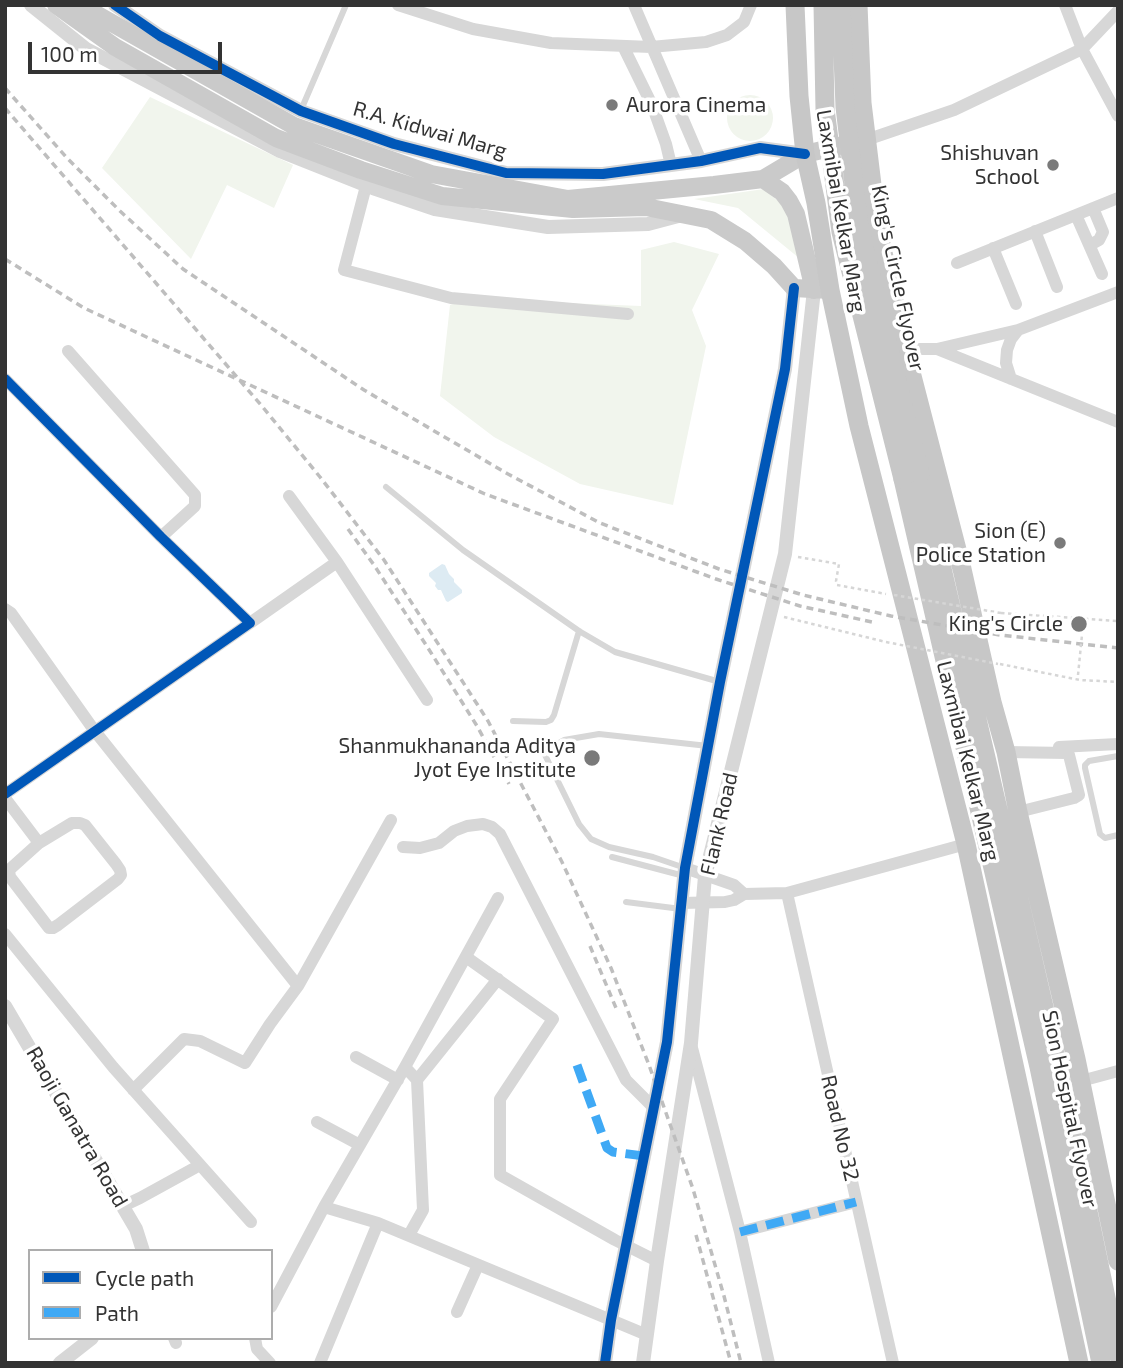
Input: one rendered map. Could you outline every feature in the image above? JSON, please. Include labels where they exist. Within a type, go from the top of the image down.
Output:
[{"type":"highway","name":"Laxmibai Kelkar Marg","points":[[795,5],[799,96],[805,154],[816,203],[822,290],[859,426],[896,590],[965,840],[1079,1363]]},
{"type":"highway","name":"King's Circle Flyover","points":[[823,5],[825,109],[841,232],[912,477]]},
{"type":"highway","name":"King's Circle Flyover","points":[[841,5],[845,107],[859,227],[912,477]]},
{"type":"highway","name":"Laxmibai Kelkar Marg","points":[[858,5],[862,103],[877,226],[1004,748],[1081,1081],[1117,1252]]},
{"type":"highway","points":[[912,477],[1001,863]]},
{"type":"highway","points":[[896,590],[921,517]]},
{"type":"highway","points":[[921,517],[962,569]]},
{"type":"highway","points":[[1001,863],[1019,816]]},
{"type":"highway","points":[[965,840],[1001,863]]},
{"type":"highway","name":"Sion Hospital Flyover","points":[[1001,863],[1057,1063],[1118,1355]]},
{"type":"highway","name":"Sion Hospital Flyover","points":[[1001,863],[1039,1067],[1101,1363]]},
{"type":"main road","points":[[56,5],[115,47],[276,138],[360,170],[442,196],[573,209],[646,207],[711,220],[745,241],[794,288],[822,290],[796,214],[782,192],[763,178]]},
{"type":"main road","points":[[83,5],[294,126],[431,174],[568,199],[763,178],[805,154],[866,140]]},
{"type":"street","points":[[31,5],[86,49],[280,151],[366,186],[435,209],[548,227],[648,224],[683,214]]},
{"type":"street","name":"R.A. Kidwai Marg","points":[[115,5],[160,36],[300,111],[394,144],[506,173],[603,174],[671,165],[760,148],[805,154]]},
{"type":"street","points":[[634,5],[701,160]]},
{"type":"street","points":[[405,6],[473,29],[551,43],[652,47],[706,42],[727,35],[744,22],[751,5]]},
{"type":"street","points":[[1065,5],[1082,49],[1118,116]]},
{"type":"street","points":[[866,140],[954,110],[1082,49],[1118,11]]},
{"type":"street","points":[[623,46],[652,105],[671,165]]},
{"type":"street","points":[[366,186],[344,270],[451,298],[628,314]]},
{"type":"street","points":[[957,263],[1118,198]]},
{"type":"street","points":[[1090,245],[1099,240],[1103,232],[1093,208]]},
{"type":"street","points":[[1076,215],[1102,274]]},
{"type":"street","points":[[1035,231],[1057,287]]},
{"type":"street","points":[[993,248],[1016,304]]},
{"type":"street","points":[[605,1363],[611,1320],[667,1042],[684,872],[720,682],[785,369],[794,288]]},
{"type":"street","name":"Flank Road","points":[[643,1363],[691,1043],[705,876],[785,554],[822,290]]},
{"type":"street","points":[[905,349],[937,349],[1018,330],[1118,292]]},
{"type":"street","points":[[1011,379],[1006,363],[1007,349],[1018,330]]},
{"type":"street","points":[[937,349],[1118,422]]},
{"type":"street","points":[[68,351],[195,495],[195,506],[161,537]]},
{"type":"street","points":[[5,379],[250,623]]},
{"type":"street","points":[[289,496],[337,562],[427,700]]},
{"type":"street","points":[[39,843],[5,796],[94,730],[337,562]]},
{"type":"street","points":[[5,609],[11,612],[94,730],[298,986]]},
{"type":"street","points":[[1004,748],[1118,744]]},
{"type":"street","points":[[1004,748],[1067,752],[1079,795],[1019,816]]},
{"type":"street","points":[[133,1090],[184,1039],[200,1041],[245,1063],[298,986],[391,820]]},
{"type":"street","points":[[80,823],[85,825],[116,864],[121,875],[58,925],[48,928],[9,873],[13,865],[39,843],[66,826],[80,823]]},
{"type":"street","points":[[403,847],[420,848],[439,843],[454,831],[467,826],[483,824],[500,834],[626,1080],[654,1108]]},
{"type":"street","points":[[681,906],[725,902],[744,894],[787,893],[965,840]]},
{"type":"street","points":[[684,872],[734,885],[744,894]]},
{"type":"street","name":"Road No 32","points":[[787,893],[892,1363]]},
{"type":"street","points":[[273,1303],[324,1207],[398,1080],[498,898]]},
{"type":"street","points":[[5,934],[133,1090],[251,1222]]},
{"type":"street","points":[[466,957],[553,1019],[500,1099],[500,1175],[657,1261]]},
{"type":"street","points":[[416,1080],[498,979]]},
{"type":"street","name":"Raoji Ganatra Road","points":[[5,1006],[123,1206],[136,1229],[142,1249]]},
{"type":"street","points":[[691,1043],[740,1232],[769,1363]]},
{"type":"street","points":[[355,1057],[398,1080]]},
{"type":"street","points":[[405,1067],[416,1080],[423,1210],[409,1235]]},
{"type":"street","points":[[1081,1081],[1118,1071]]},
{"type":"street","points":[[317,1122],[360,1145]]},
{"type":"street","points":[[123,1206],[200,1165]]},
{"type":"street","points":[[740,1232],[856,1202]]},
{"type":"street","points":[[324,1207],[409,1235],[647,1335]]},
{"type":"street","points":[[320,1363],[378,1223]]},
{"type":"street","points":[[457,1312],[478,1265]]},
{"type":"street","points":[[60,1363],[89,1340]]},
{"type":"street","points":[[255,1340],[257,1349],[270,1363]]},
{"type":"lane","points":[[300,111],[346,5]]},
{"type":"lane","points":[[386,487],[463,550],[579,631],[615,652],[720,682]]},
{"type":"lane","points":[[513,721],[546,722],[555,715],[579,631]]},
{"type":"lane","points":[[684,872],[653,857],[609,847],[591,839],[579,824],[545,755],[548,749],[564,740],[599,734],[708,746]]},
{"type":"lane","points":[[1118,756],[1089,761],[1085,765],[1100,834],[1105,838],[1118,835]]},
{"type":"lane","points":[[612,857],[684,872]]},
{"type":"lane","points":[[626,902],[681,906]]},
{"type":"path","points":[[785,554],[839,564],[837,585],[896,590],[1001,613],[1118,621]]},
{"type":"path","points":[[770,613],[886,642],[1080,680],[1118,682]]},
{"type":"path","points":[[1078,675],[1082,635]]},
{"type":"shaded area","points":[[750,95],[766,102],[773,118],[766,134],[750,141],[734,134],[727,118],[734,102]]},
{"type":"shaded area","points":[[150,97],[293,165],[274,208],[227,185],[191,259],[102,168]]},
{"type":"shaded area","points":[[764,189],[791,212],[799,258],[738,208],[694,199]]},
{"type":"shaded area","points":[[674,242],[719,254],[692,310],[706,346],[673,505],[580,484],[494,437],[440,396],[450,305],[467,299],[641,306],[641,250]]},
{"type":"shaded area","points":[[442,564],[462,590],[462,593],[448,602],[429,576],[429,573]]},
{"type":"railway","points":[[5,88],[67,158],[183,269],[364,390],[508,474],[600,523],[719,569],[803,595],[891,616],[1000,635],[1118,648]]},
{"type":"railway","points":[[5,108],[320,477],[384,560],[488,721],[562,862],[611,968],[693,1189],[741,1363]]},
{"type":"railway","points":[[5,259],[84,308],[485,494],[716,579],[800,606],[872,622]]},
{"type":"railway","points":[[348,529],[428,648],[477,726],[509,784]]},
{"type":"railway","points":[[590,946],[616,1008]]},
{"type":"railway","points":[[696,1235],[731,1363]]},
{"type":"marked path","points":[[577,1065],[607,1148],[613,1152],[644,1156]]},
{"type":"marked path","points":[[740,1232],[856,1202]]},
{"type":"cycle path","points":[[115,5],[160,36],[301,111],[394,144],[506,173],[603,174],[701,161],[760,148],[805,154]]},
{"type":"cycle path","points":[[605,1363],[611,1320],[667,1042],[685,868],[720,682],[785,369],[794,288]]},
{"type":"cycle path","points":[[5,379],[250,623],[5,794]]},
{"type":"place","name":"Aurora Cinema","points":[[612,105]]},
{"type":"place","name":"Shishuvan School","points":[[1053,165]]},
{"type":"place","name":"Sion (E) Police Station","points":[[1060,543]]},
{"type":"place","name":"King's Circle","points":[[1079,624]]},
{"type":"place","name":"Shanmukhananda Aditya Jyot Eye Institute","points":[[592,758]]}]
